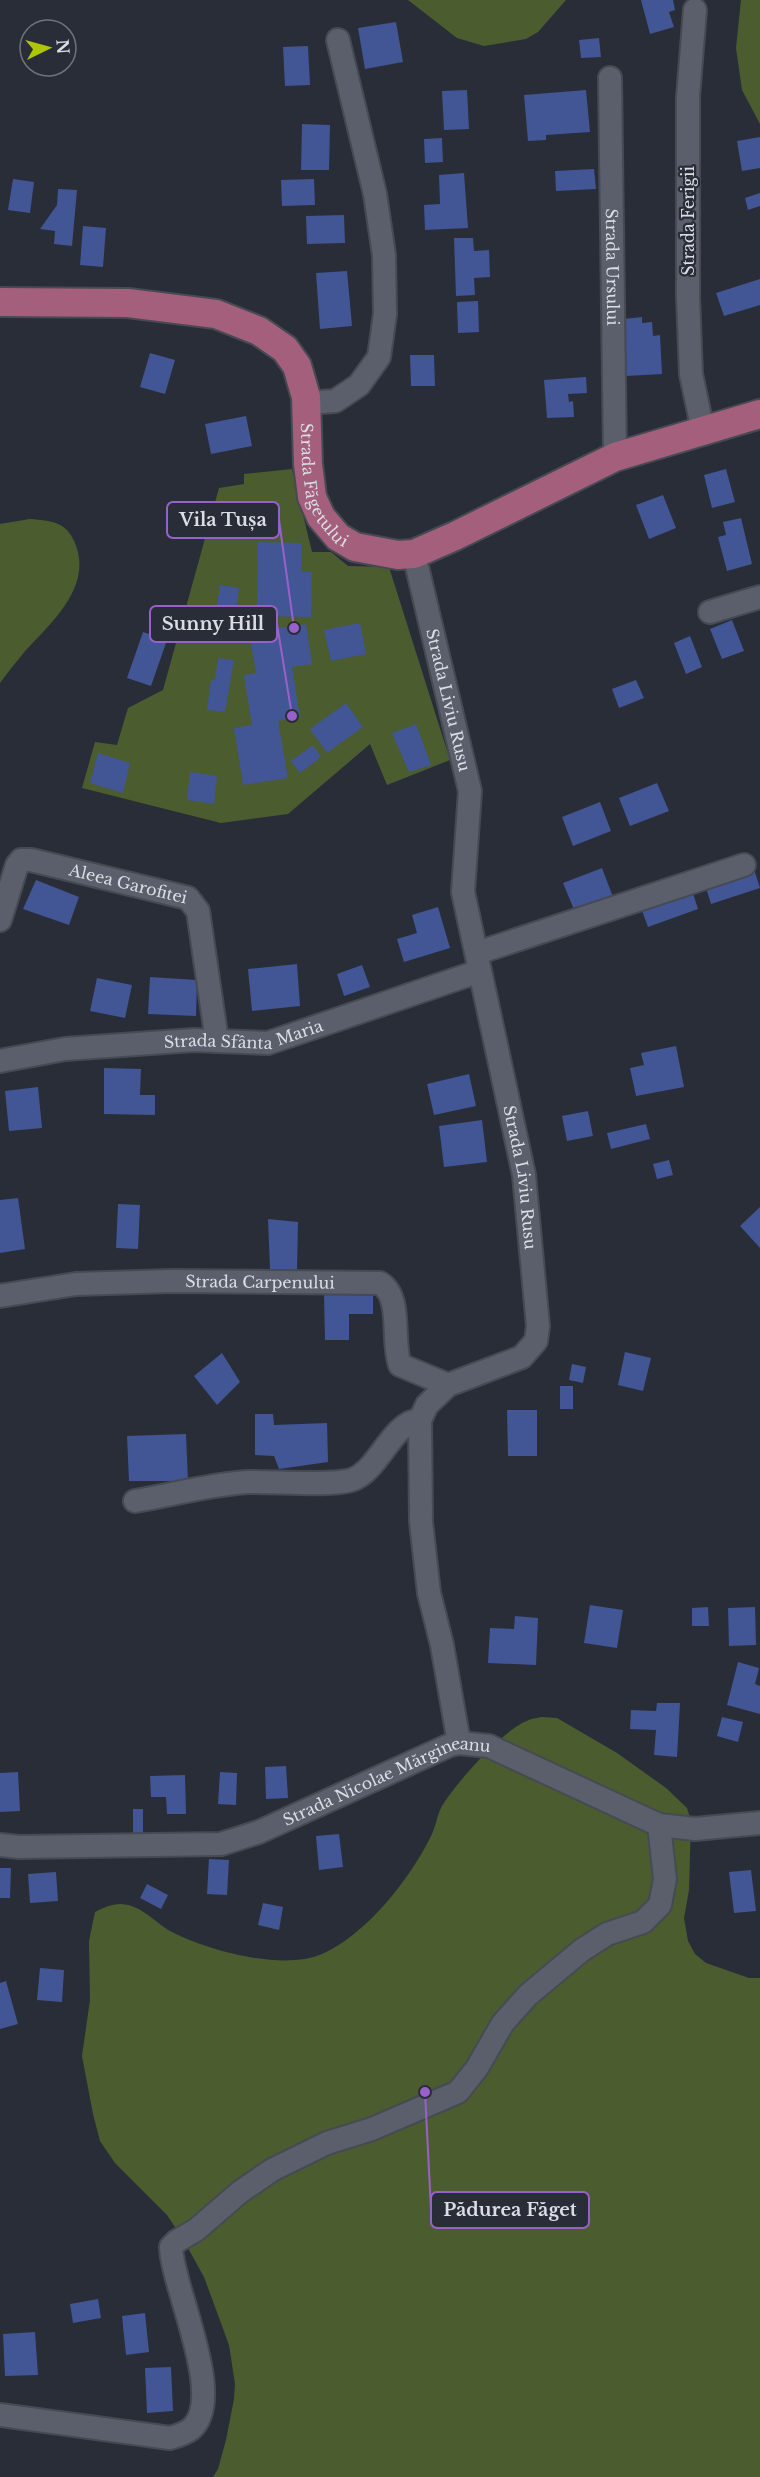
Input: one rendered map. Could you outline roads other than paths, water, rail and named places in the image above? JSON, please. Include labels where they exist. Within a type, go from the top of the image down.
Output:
[{"type":"main road","name":"Strada Făgetului","points":[[0,302],[128,303],[216,314],[259,331],[285,349],[297,366],[306,403],[310,486],[321,517],[338,537],[355,547],[398,555],[414,554],[615,457],[760,414]]},
{"type":"street","name":"Strada Ferigii","points":[[696,10],[688,97],[688,296],[692,374],[703,431]]},
{"type":"street","points":[[306,403],[335,401],[359,385],[379,357],[385,314],[384,255],[375,194],[338,40]]},
{"type":"street","name":"Strada Ursului","points":[[610,78],[615,457]]},
{"type":"street","name":"Strada Liviu Rusu","points":[[414,554],[470,791],[463,892],[524,1175],[538,1326],[536,1341],[522,1358],[448,1385],[427,1405],[420,1420]]},
{"type":"street","points":[[710,612],[760,597]]},
{"type":"street","name":"Aleea Garofitei","points":[[0,920],[17,865],[21,860],[31,860],[189,898],[198,911],[217,1041]]},
{"type":"street","name":"Strada Sfânta Maria","points":[[0,1061],[65,1049],[194,1040],[268,1043],[479,962],[744,865]]},
{"type":"street","name":"Strada Carpenului","points":[[0,1296],[76,1284],[172,1281],[380,1283],[388,1288],[393,1298],[396,1354],[400,1365],[448,1385]]},
{"type":"street","points":[[135,1501],[247,1482],[335,1482],[353,1479],[372,1464],[402,1427],[408,1422],[420,1420],[421,1522],[429,1593],[442,1645],[459,1743]]},
{"type":"street","name":"Strada Nicolae Mărgineanu","points":[[0,1845],[221,1844],[259,1832],[416,1759],[459,1743],[489,1746],[659,1825],[695,1829],[760,1823]]},
{"type":"street","points":[[0,2415],[170,2438],[191,2429],[200,2417],[204,2383],[171,2247],[196,2230],[240,2192],[272,2170],[327,2143],[372,2129],[458,2092],[477,2068],[502,2023],[528,1995],[582,1950],[607,1934],[643,1922],[660,1905],[665,1880],[659,1825]]},
{"type":"place","name":"Vila Tușa","points":[[294,628]]},
{"type":"place","name":"Sunny Hill","points":[[292,716]]},
{"type":"place","name":"Pădurea Făget","points":[[425,2092]]}]
